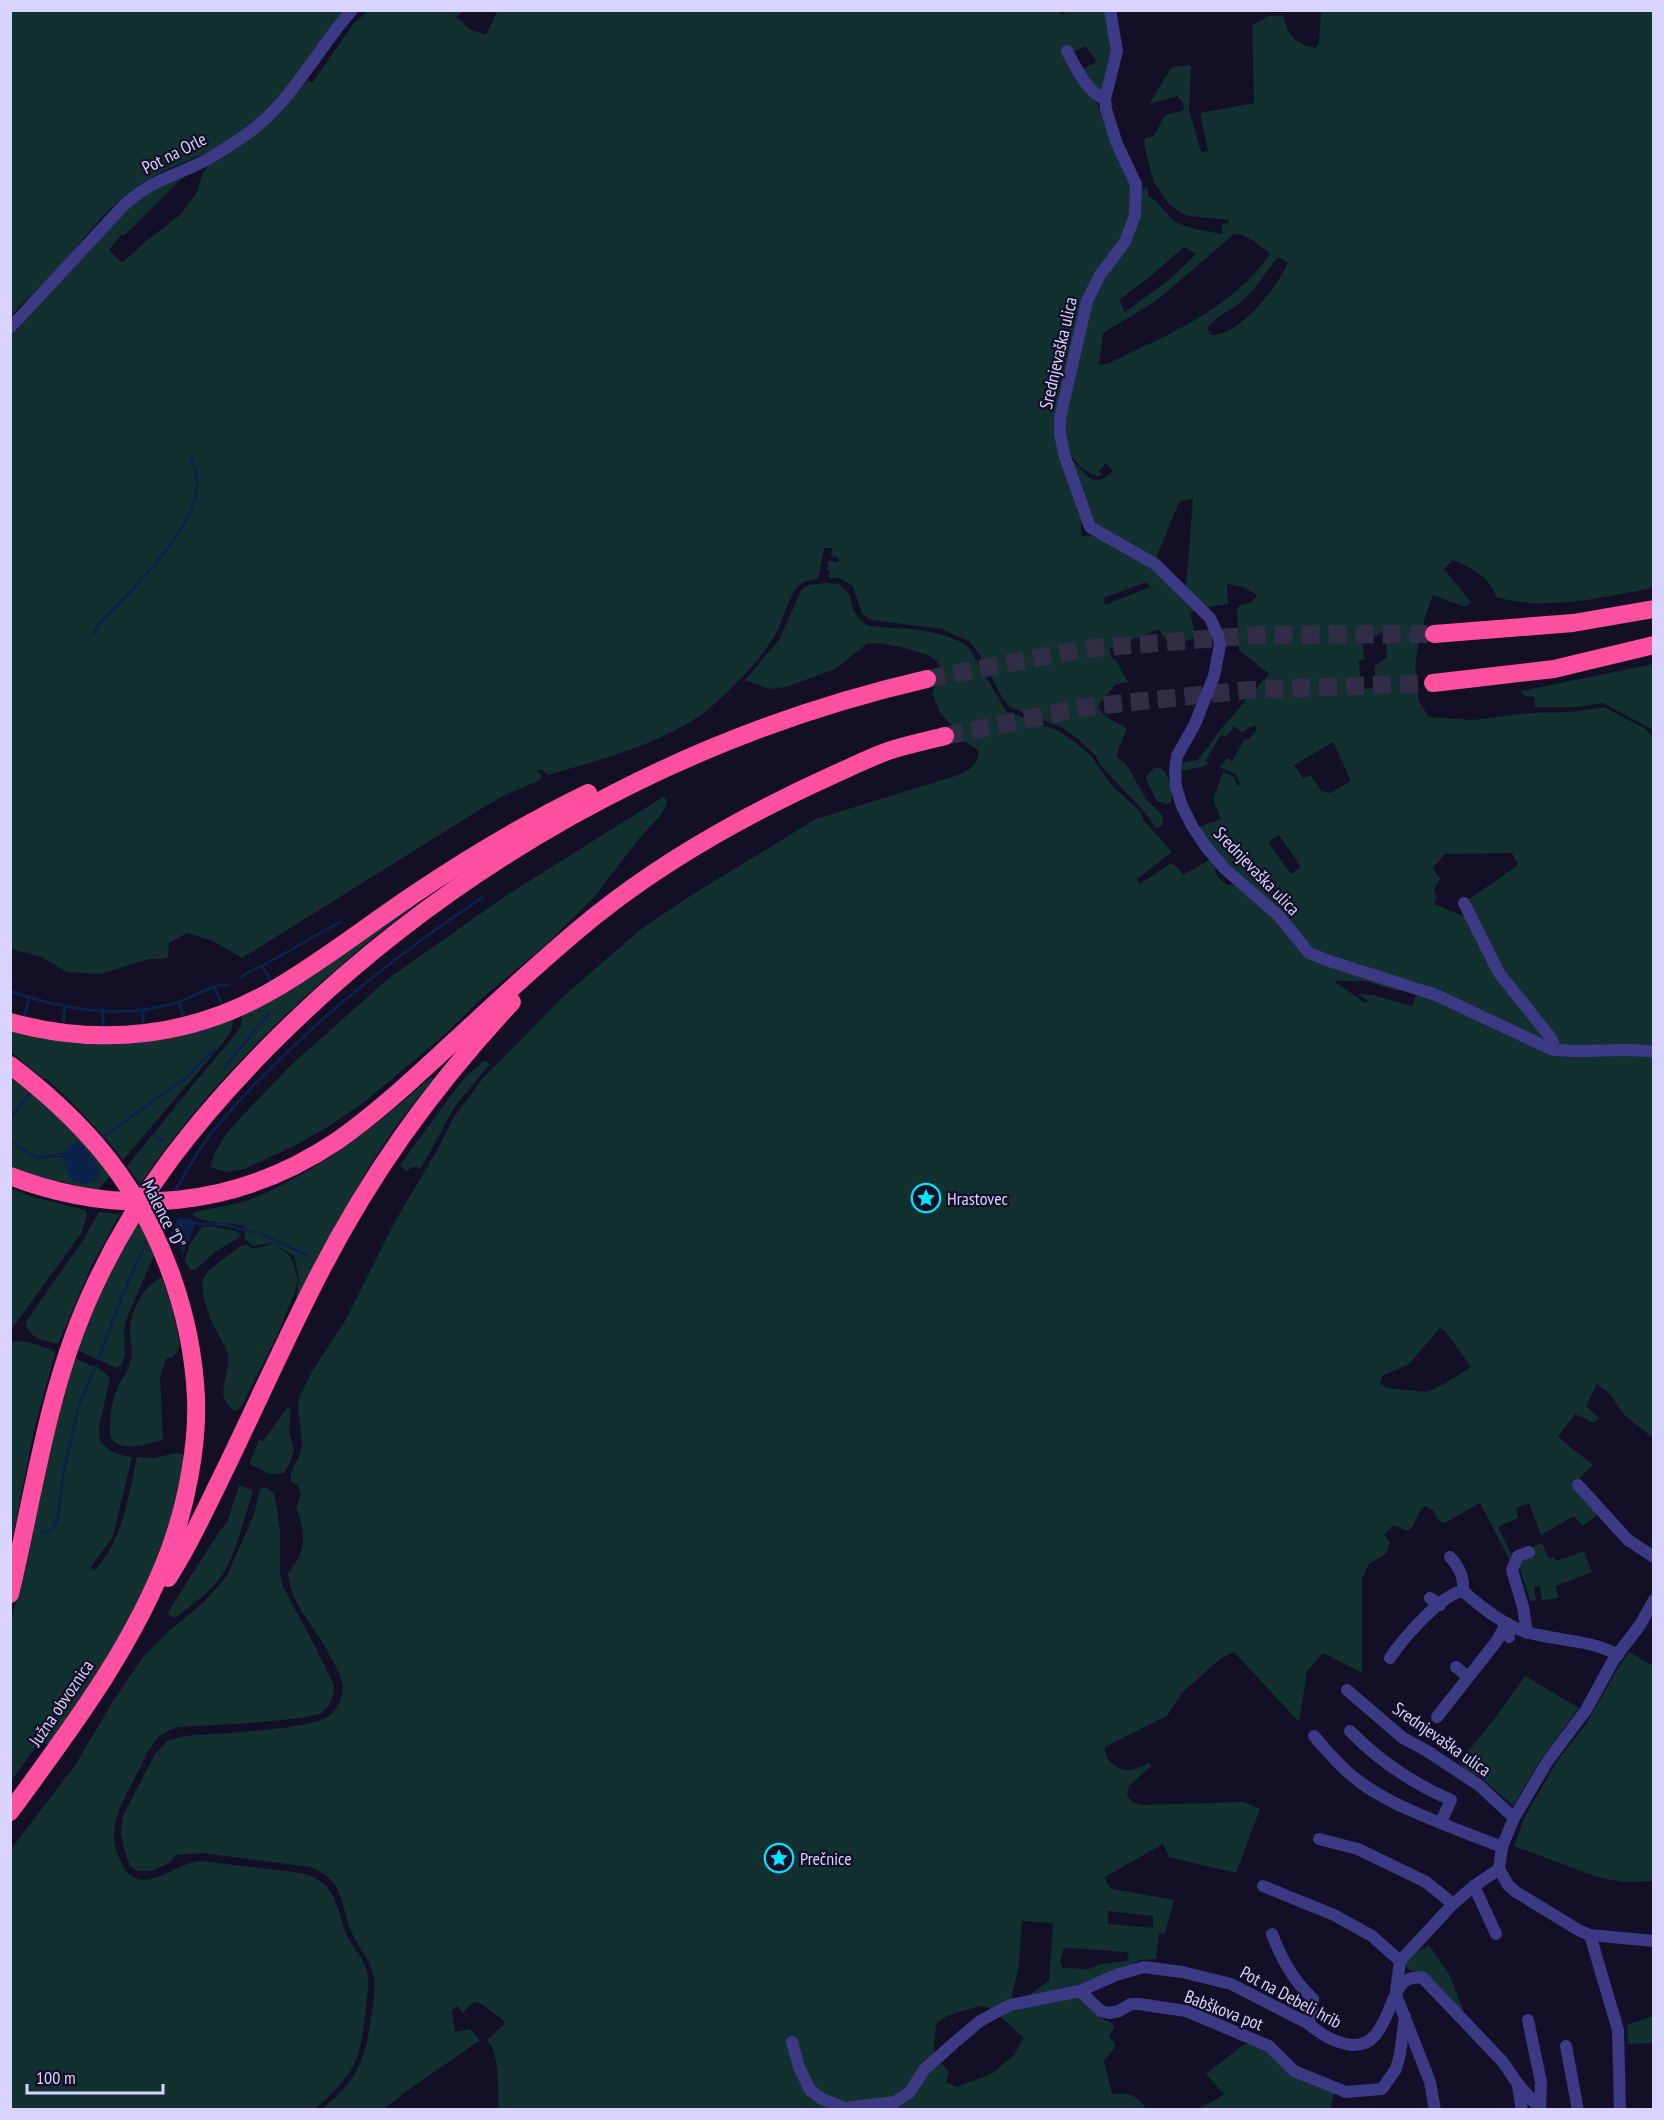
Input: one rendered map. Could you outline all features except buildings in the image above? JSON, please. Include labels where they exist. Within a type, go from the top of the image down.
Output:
[{"type":"highway","points":[[1434,634],[1573,623],[1653,609]]},
{"type":"highway","points":[[1433,683],[1554,669],[1653,645]]},
{"type":"highway","points":[[10,1594],[41,1449],[67,1352],[103,1267],[152,1184],[186,1138],[285,1029],[358,963],[427,909],[475,875],[579,811],[666,767],[733,739],[810,710],[878,690],[927,679]]},
{"type":"highway","points":[[10,1176],[36,1186],[90,1198],[141,1203],[189,1199],[236,1189],[270,1176],[314,1155],[355,1128],[393,1097],[521,979],[596,915],[679,857],[788,795],[888,751],[945,736]]},
{"type":"highway","points":[[10,1022],[57,1033],[106,1036],[164,1030],[226,1013],[293,978],[455,867],[525,825],[616,780],[638,772],[666,767]]},
{"type":"highway","points":[[141,1613],[176,1566],[224,1472],[317,1277],[343,1228],[385,1160],[418,1112],[471,1048],[530,983],[581,936],[596,915]]},
{"type":"highway","name":"Malence \"D\"","points":[[10,1065],[44,1092],[100,1150],[142,1210],[162,1254],[184,1323],[195,1383],[195,1431],[184,1501],[170,1548],[141,1613]]},
{"type":"highway","name":"Južna obvoznica","points":[[10,1812],[91,1698],[141,1613]]},
{"type":"street","name":"Pot na Orle","points":[[10,328],[124,205],[141,190],[156,181],[198,164],[245,135],[267,116],[298,83],[352,10]]},
{"type":"street","name":"Srednjevaška ulica","points":[[1110,10],[1117,51],[1105,99],[1109,123],[1136,184],[1135,215],[1125,242],[1100,275],[1087,301],[1060,418],[1060,434],[1072,479],[1090,527],[1155,564],[1210,618],[1218,636],[1220,645],[1214,676],[1195,724],[1177,756],[1174,770],[1182,806],[1192,826],[1225,868],[1279,916],[1309,952],[1329,961],[1436,995],[1540,1045],[1556,1050],[1571,1053],[1609,1050],[1653,1052]]},
{"type":"street","points":[[1067,51],[1084,81],[1100,98],[1105,99]]},
{"type":"street","points":[[1464,903],[1499,973],[1551,1038],[1556,1050]]},
{"type":"street","points":[[1578,1485],[1628,1540],[1653,1557]]},
{"type":"street","points":[[1527,1633],[1523,1607],[1512,1570],[1518,1556],[1529,1552]]},
{"type":"street","points":[[1450,1557],[1461,1571],[1464,1581],[1463,1591]]},
{"type":"street","points":[[1463,1591],[1507,1623],[1527,1633],[1605,1648],[1618,1655]]},
{"type":"street","points":[[1390,1658],[1435,1601],[1463,1591]]},
{"type":"street","points":[[1652,1944],[1590,1935],[1553,1916],[1516,1892],[1508,1885],[1499,1869],[1502,1846],[1514,1818],[1547,1762],[1586,1710],[1618,1655],[1640,1625],[1653,1600]]},
{"type":"street","points":[[1409,1616],[1422,1620]]},
{"type":"street","name":"Srednjevaška ulica","points":[[1437,1717],[1496,1642],[1507,1623]]},
{"type":"street","points":[[1507,1623],[1509,1636]]},
{"type":"street","points":[[1456,1667],[1468,1677]]},
{"type":"street","name":"Srednjevaška ulica","points":[[1347,1690],[1402,1738],[1480,1786],[1514,1818]]},
{"type":"street","points":[[1350,1731],[1388,1765],[1422,1787],[1451,1800],[1441,1822]]},
{"type":"street","points":[[1314,1736],[1346,1771],[1366,1787],[1393,1802],[1502,1846]]},
{"type":"street","points":[[1319,1839],[1359,1849],[1426,1882],[1453,1904]]},
{"type":"street","points":[[1396,1995],[1400,1961],[1453,1904],[1499,1869]]},
{"type":"street","points":[[1263,1886],[1334,1915],[1372,1936],[1400,1961]]},
{"type":"street","points":[[1474,1886],[1496,1934]]},
{"type":"street","points":[[1272,1934],[1281,1958],[1298,1985],[1313,1999],[1309,2024]]},
{"type":"street","points":[[1590,1935],[1618,2030],[1620,2109]]},
{"type":"street","name":"Pot na Debeli hrib","points":[[792,2042],[799,2067],[810,2090],[822,2099],[844,2108],[895,2102],[910,2091],[924,2070],[980,2021],[1010,2005],[1080,1991],[1116,1975],[1144,1967],[1182,1972],[1231,1984],[1309,2024],[1319,2033],[1340,2043],[1354,2046],[1364,2045],[1372,2040],[1396,1995]]},
{"type":"street","points":[[1396,1995],[1401,1984],[1409,1978],[1422,1977],[1502,2061],[1540,2109]]},
{"type":"street","name":"Babškova pot","points":[[1080,1991],[1101,2011],[1109,2013],[1119,2011],[1131,2004],[1186,2012],[1269,2046],[1294,2071],[1346,2092],[1382,2089],[1396,2069],[1405,2018]]},
{"type":"street","name":"Babškova pot","points":[[1396,1995],[1430,2082],[1435,2109]]},
{"type":"street","points":[[1528,2020],[1541,2082],[1540,2109]]},
{"type":"street","points":[[1566,2046],[1578,2109]]},
{"type":"street","points":[[1518,2084],[1522,2109]]},
{"type":"green space","points":[[498,10],[1059,10],[1061,15],[1068,11],[1106,11],[1113,40],[1103,98],[1095,98],[1100,111],[1103,110],[1129,176],[1132,194],[1131,216],[1124,234],[1096,274],[1057,415],[1081,515],[1081,536],[1094,536],[1126,550],[1159,575],[1197,609],[1190,613],[1196,637],[1175,646],[1164,638],[1159,629],[1109,649],[1113,660],[1115,659],[1128,682],[1115,685],[1098,706],[1106,716],[1127,728],[1116,756],[1126,764],[1146,799],[1162,815],[1163,824],[1160,827],[1156,828],[1142,809],[1101,766],[1095,755],[1079,740],[1063,728],[1010,707],[970,642],[942,629],[871,620],[862,614],[853,586],[839,578],[829,578],[830,571],[827,570],[829,561],[838,562],[839,558],[831,556],[832,548],[824,548],[818,579],[805,582],[796,589],[779,627],[764,651],[735,684],[703,713],[662,737],[616,755],[548,775],[541,769],[537,771],[542,776],[540,780],[503,796],[476,812],[242,958],[213,941],[187,933],[169,943],[168,957],[149,959],[100,974],[67,972],[42,957],[11,949],[11,337],[115,220],[157,184],[182,178],[129,231],[121,235],[109,250],[122,263],[180,215],[196,194],[203,173],[212,160],[280,111],[307,81],[313,82],[353,24],[368,11],[464,11],[456,17],[471,30],[486,35]],"holes":[[[1086,46],[1097,62],[1083,69],[1070,53]],[[1146,582],[1150,587],[1105,605],[1104,598]]]},
{"type":"green space","points":[[11,11],[345,11],[280,99],[254,124],[227,142],[155,176],[128,193],[104,215],[60,266],[11,317]]},
{"type":"green space","points":[[1321,11],[1653,11],[1653,588],[1575,602],[1515,601],[1496,597],[1485,579],[1453,560],[1444,569],[1471,602],[1465,607],[1433,595],[1421,631],[1415,672],[1419,699],[1429,717],[1473,720],[1604,707],[1644,728],[1653,736],[1653,1046],[1565,1049],[1509,982],[1495,959],[1468,900],[1518,865],[1512,853],[1445,854],[1433,868],[1440,879],[1434,890],[1437,897],[1434,904],[1469,918],[1505,986],[1549,1039],[1549,1045],[1424,987],[1326,958],[1304,944],[1275,907],[1236,876],[1204,841],[1196,828],[1221,819],[1213,800],[1223,772],[1233,776],[1238,786],[1240,784],[1236,775],[1220,767],[1227,758],[1232,761],[1245,738],[1248,740],[1257,730],[1255,726],[1243,733],[1234,726],[1226,737],[1221,735],[1206,760],[1208,764],[1203,767],[1180,771],[1178,769],[1180,763],[1198,760],[1221,729],[1269,674],[1239,650],[1237,610],[1239,606],[1252,602],[1257,595],[1244,587],[1227,584],[1228,604],[1208,607],[1192,596],[1186,588],[1193,498],[1179,502],[1155,561],[1104,533],[1091,521],[1081,500],[1070,459],[1094,480],[1099,480],[1113,471],[1106,463],[1099,471],[1102,475],[1097,476],[1078,464],[1069,452],[1063,429],[1091,301],[1130,239],[1136,224],[1139,189],[1148,187],[1148,196],[1172,219],[1181,224],[1222,234],[1222,224],[1229,223],[1229,220],[1189,216],[1180,212],[1169,204],[1154,183],[1144,144],[1145,138],[1154,136],[1165,115],[1184,110],[1183,102],[1177,96],[1149,104],[1172,67],[1191,65],[1189,110],[1201,152],[1208,151],[1200,113],[1254,103],[1252,25],[1269,16],[1283,15],[1293,38],[1315,48],[1319,43]],"holes":[[[1234,234],[1249,238],[1270,254],[1237,291],[1217,306],[1175,331],[1107,364],[1099,365],[1103,333],[1156,301]],[[1184,247],[1196,254],[1170,279],[1125,312],[1119,300]],[[1278,257],[1288,263],[1266,297],[1245,319],[1234,328],[1211,335],[1207,328],[1237,305],[1256,286]],[[1385,631],[1387,657],[1375,666],[1375,687],[1361,690],[1359,661],[1364,659],[1363,643]],[[1333,742],[1351,781],[1330,793],[1321,791],[1311,775],[1303,778],[1294,765]],[[1279,835],[1301,867],[1291,874],[1268,842]]]},
{"type":"green space","points":[[839,584],[849,594],[853,610],[860,620],[869,626],[921,630],[959,641],[969,648],[1006,711],[1061,732],[1092,757],[1112,786],[1140,811],[1144,821],[1172,852],[1137,879],[1140,884],[1171,863],[1183,875],[1209,860],[1221,880],[1228,885],[1238,885],[1265,906],[1300,947],[1401,988],[1398,991],[1366,981],[1334,981],[1365,1003],[1368,1001],[1358,994],[1373,995],[1412,1006],[1417,992],[1531,1044],[1635,1054],[1653,1058],[1653,1438],[1623,1414],[1610,1394],[1597,1384],[1586,1406],[1599,1418],[1593,1423],[1575,1414],[1558,1437],[1593,1465],[1572,1485],[1599,1514],[1583,1526],[1574,1516],[1541,1535],[1529,1503],[1516,1508],[1518,1518],[1498,1527],[1515,1561],[1510,1561],[1480,1503],[1445,1523],[1438,1520],[1433,1510],[1425,1506],[1408,1531],[1393,1525],[1384,1535],[1390,1542],[1386,1554],[1369,1564],[1362,1579],[1362,1673],[1323,1653],[1307,1671],[1299,1722],[1234,1652],[1221,1658],[1182,1693],[1167,1716],[1105,1747],[1109,1760],[1120,1768],[1130,1770],[1149,1763],[1151,1766],[1129,1786],[1127,1795],[1131,1801],[1140,1805],[1243,1802],[1260,1809],[1236,1873],[1169,1857],[1163,1844],[1105,1877],[1108,1886],[1113,1889],[1174,1900],[1165,1933],[1159,1934],[1156,1959],[1140,1960],[1086,1988],[1105,2012],[1102,2018],[1113,2024],[1114,2028],[1109,2036],[1116,2046],[1104,2061],[1112,2094],[1132,2096],[1140,2100],[1146,2109],[498,2109],[496,2062],[491,2045],[487,2040],[503,2025],[504,2021],[482,2004],[475,2002],[463,2013],[457,2006],[452,2011],[455,2032],[470,2029],[480,2040],[384,2109],[322,2109],[345,2087],[359,2066],[370,2027],[374,1990],[372,1969],[352,1933],[336,1886],[322,1873],[310,1867],[202,1853],[176,1855],[169,1863],[152,1871],[137,1871],[130,1866],[124,1849],[121,1831],[123,1816],[155,1754],[167,1741],[184,1736],[302,1725],[329,1716],[340,1701],[343,1687],[339,1673],[296,1601],[289,1583],[288,1573],[299,1557],[303,1542],[302,1525],[296,1507],[301,1495],[298,1485],[291,1482],[291,1472],[300,1455],[302,1443],[299,1398],[311,1373],[345,1321],[393,1225],[454,1117],[483,1078],[566,994],[640,930],[687,898],[816,819],[957,775],[967,771],[976,762],[979,751],[956,736],[952,725],[941,714],[932,694],[943,674],[937,661],[924,654],[893,646],[868,643],[835,669],[786,687],[769,689],[745,680],[779,640],[802,589],[809,585]],"holes":[[[1440,1328],[1445,1331],[1471,1367],[1426,1392],[1388,1388],[1380,1384],[1382,1376],[1409,1364]],[[1108,1911],[1153,1916],[1153,1928],[1108,1924]],[[1022,1921],[1053,1923],[1049,1981],[1025,1998],[1011,1999],[1019,1965]],[[1067,1948],[1127,1952],[1129,1957],[1126,1961],[1101,1964],[1089,1969],[1063,1968],[1060,1962],[1063,1950]],[[979,2006],[991,2008],[1024,2038],[1013,2056],[993,2073],[957,2087],[946,2082],[949,2072],[935,2058],[936,2024],[947,2016]]]},
{"type":"green space","points":[[1653,664],[1653,730],[1603,703],[1577,707],[1535,707],[1534,697],[1524,696],[1521,691]]},
{"type":"green space","points":[[1154,768],[1165,771],[1171,790],[1171,802],[1166,804],[1157,801],[1149,786],[1146,777]]},
{"type":"green space","points":[[663,797],[667,800],[660,816],[642,835],[595,896],[549,942],[368,1099],[328,1127],[244,1169],[226,1172],[210,1167],[224,1137],[243,1115],[291,1065],[389,978],[504,897]]},
{"type":"green space","points":[[426,897],[347,960],[271,1029],[202,1103],[140,1184],[127,1166],[235,1035],[241,1026],[242,1013]]},
{"type":"green space","points":[[234,1017],[231,1031],[221,1045],[123,1160],[67,1098],[46,1078],[44,1079],[11,1052],[10,1030],[38,1036]]},
{"type":"green space","points":[[485,1060],[490,1064],[455,1106],[421,1168],[413,1167],[406,1171],[400,1165],[464,1078]]},
{"type":"green space","points":[[10,1074],[73,1130],[111,1175],[97,1191],[11,1169]],"holes":[[[78,1142],[99,1168],[96,1180],[86,1184],[73,1181],[61,1157],[35,1159],[34,1156],[63,1153]]]},
{"type":"green space","points":[[431,1077],[434,1079],[413,1104],[375,1158],[296,1303],[299,1279],[294,1256],[273,1243],[253,1246],[245,1239],[244,1226],[210,1221],[192,1215],[196,1212],[254,1198],[303,1174],[369,1129]]},
{"type":"green space","points":[[11,1188],[33,1197],[85,1210],[87,1214],[82,1232],[11,1330]]},
{"type":"green space","points":[[99,1212],[120,1214],[92,1265],[58,1344],[34,1336],[28,1329],[27,1320],[82,1242]]},
{"type":"green space","points":[[137,1218],[154,1255],[126,1320],[125,1356],[121,1366],[116,1368],[75,1349],[81,1331]]},
{"type":"green space","points":[[210,1226],[241,1234],[237,1239],[216,1251],[195,1270],[190,1270],[185,1260],[190,1246],[202,1227]]},
{"type":"green space","points":[[273,1243],[288,1254],[293,1262],[298,1280],[296,1289],[278,1334],[242,1405],[234,1411],[228,1405],[223,1393],[228,1356],[208,1313],[203,1280],[214,1267],[241,1246],[256,1248]]},
{"type":"green space","points":[[162,1277],[173,1311],[180,1347],[173,1357],[166,1359],[160,1377],[163,1440],[134,1446],[120,1445],[110,1436],[112,1406],[131,1359],[132,1315],[144,1292]]},
{"type":"green space","points":[[25,1341],[55,1351],[55,1353],[34,1430],[11,1547],[11,1342]]},
{"type":"green space","points":[[72,1357],[102,1370],[110,1378],[99,1428],[100,1441],[114,1452],[132,1457],[113,1536],[91,1567],[94,1571],[112,1546],[118,1532],[137,1457],[154,1458],[176,1453],[184,1455],[178,1496],[167,1535],[153,1572],[135,1607],[116,1642],[49,1744],[41,1740],[11,1781],[11,1621]]},
{"type":"green space","points":[[287,1408],[291,1409],[289,1432],[294,1449],[291,1461],[284,1473],[270,1474],[249,1464],[259,1440],[263,1441]]},
{"type":"green space","points":[[239,1485],[253,1491],[235,1548],[225,1570],[199,1600],[175,1618],[167,1614],[220,1530],[227,1523]]},
{"type":"green space","points":[[266,1487],[274,1493],[277,1509],[280,1531],[280,1573],[283,1587],[334,1685],[333,1696],[329,1705],[320,1714],[251,1723],[178,1727],[163,1734],[150,1748],[122,1803],[114,1837],[124,1868],[132,1877],[142,1880],[158,1877],[200,1861],[302,1873],[313,1877],[327,1887],[336,1902],[347,1936],[363,1960],[368,1976],[362,2040],[354,2065],[339,2086],[315,2109],[11,2109],[11,1849],[76,1764],[113,1701],[144,1656],[205,1601],[227,1576],[254,1514],[260,1489]]},
{"type":"green space","points":[[1542,1543],[1549,1559],[1553,1557],[1557,1561],[1584,1551],[1592,1572],[1556,1586],[1558,1598],[1542,1600],[1540,1586],[1534,1587],[1536,1600],[1530,1601],[1519,1566],[1520,1562],[1535,1554],[1533,1547]]},
{"type":"green space","points":[[1629,1652],[1653,1666],[1653,1881],[1623,1882],[1600,1878],[1514,1846],[1525,1816],[1557,1761],[1586,1724]]},
{"type":"green space","points":[[1525,1676],[1579,1708],[1539,1762],[1513,1806],[1483,1779],[1465,1769],[1459,1762],[1493,1721]]},
{"type":"green space","points":[[1429,1945],[1449,1974],[1465,2015],[1424,1972],[1411,1971],[1400,1961]]},
{"type":"green space","points":[[1653,2016],[1653,2043],[1628,2044],[1627,2025]]},
{"type":"green space","points":[[1256,2041],[1273,2055],[1334,2092],[1331,2109],[1193,2110],[1224,2094],[1206,2074],[1243,2045]]},
{"type":"water","points":[[75,1142],[87,1151],[97,1166],[100,1176],[94,1181],[87,1183],[72,1181],[61,1157],[65,1150]]},
{"type":"water","points":[[178,1218],[192,1219],[196,1223],[183,1253],[171,1234]]},
{"type":"waterway","points":[[94,633],[99,624],[161,557],[188,517],[195,497],[197,479],[191,457]]},
{"type":"waterway","points":[[174,1193],[210,1135],[285,1054],[341,1003],[387,966],[483,897]]},
{"type":"waterway","points":[[241,978],[340,922]]},
{"type":"waterway","points":[[262,966],[270,979]]},
{"type":"waterway","points":[[10,991],[64,1006],[121,1011],[167,1005],[214,987],[228,985]]},
{"type":"waterway","points":[[214,986],[221,1002]]},
{"type":"waterway","points":[[24,1017],[29,998]]},
{"type":"waterway","points":[[179,1001],[183,1016]]},
{"type":"waterway","points":[[63,1024],[65,1007]]},
{"type":"waterway","points":[[103,1010],[103,1026]]},
{"type":"waterway","points":[[143,1010],[143,1023]]},
{"type":"waterway","points":[[224,1068],[269,1013]]},
{"type":"waterway","points":[[99,1140],[184,1079],[215,1049]]},
{"type":"waterway","points":[[10,1118],[31,1092]]},
{"type":"waterway","points":[[155,1136],[163,1141]]},
{"type":"waterway","points":[[10,1141],[35,1157],[62,1155]]},
{"type":"waterway","points":[[156,1224],[166,1206]]},
{"type":"waterway","points":[[196,1223],[225,1225],[254,1232]]},
{"type":"waterway","points":[[259,1233],[309,1256]]},
{"type":"waterway","points":[[99,1358],[122,1296],[148,1238]]},
{"type":"waterway","points":[[42,1532],[52,1530],[58,1518],[63,1475],[78,1408],[96,1366]]},
{"type":"tunnel","points":[[927,679],[1083,649],[1256,635],[1434,634]]},
{"type":"tunnel","points":[[945,736],[1086,707],[1248,690],[1433,683]]},
{"type":"place","name":"Hrastovec","points":[[926,1198]]},
{"type":"place","name":"Prečnice","points":[[779,1858]]}]
